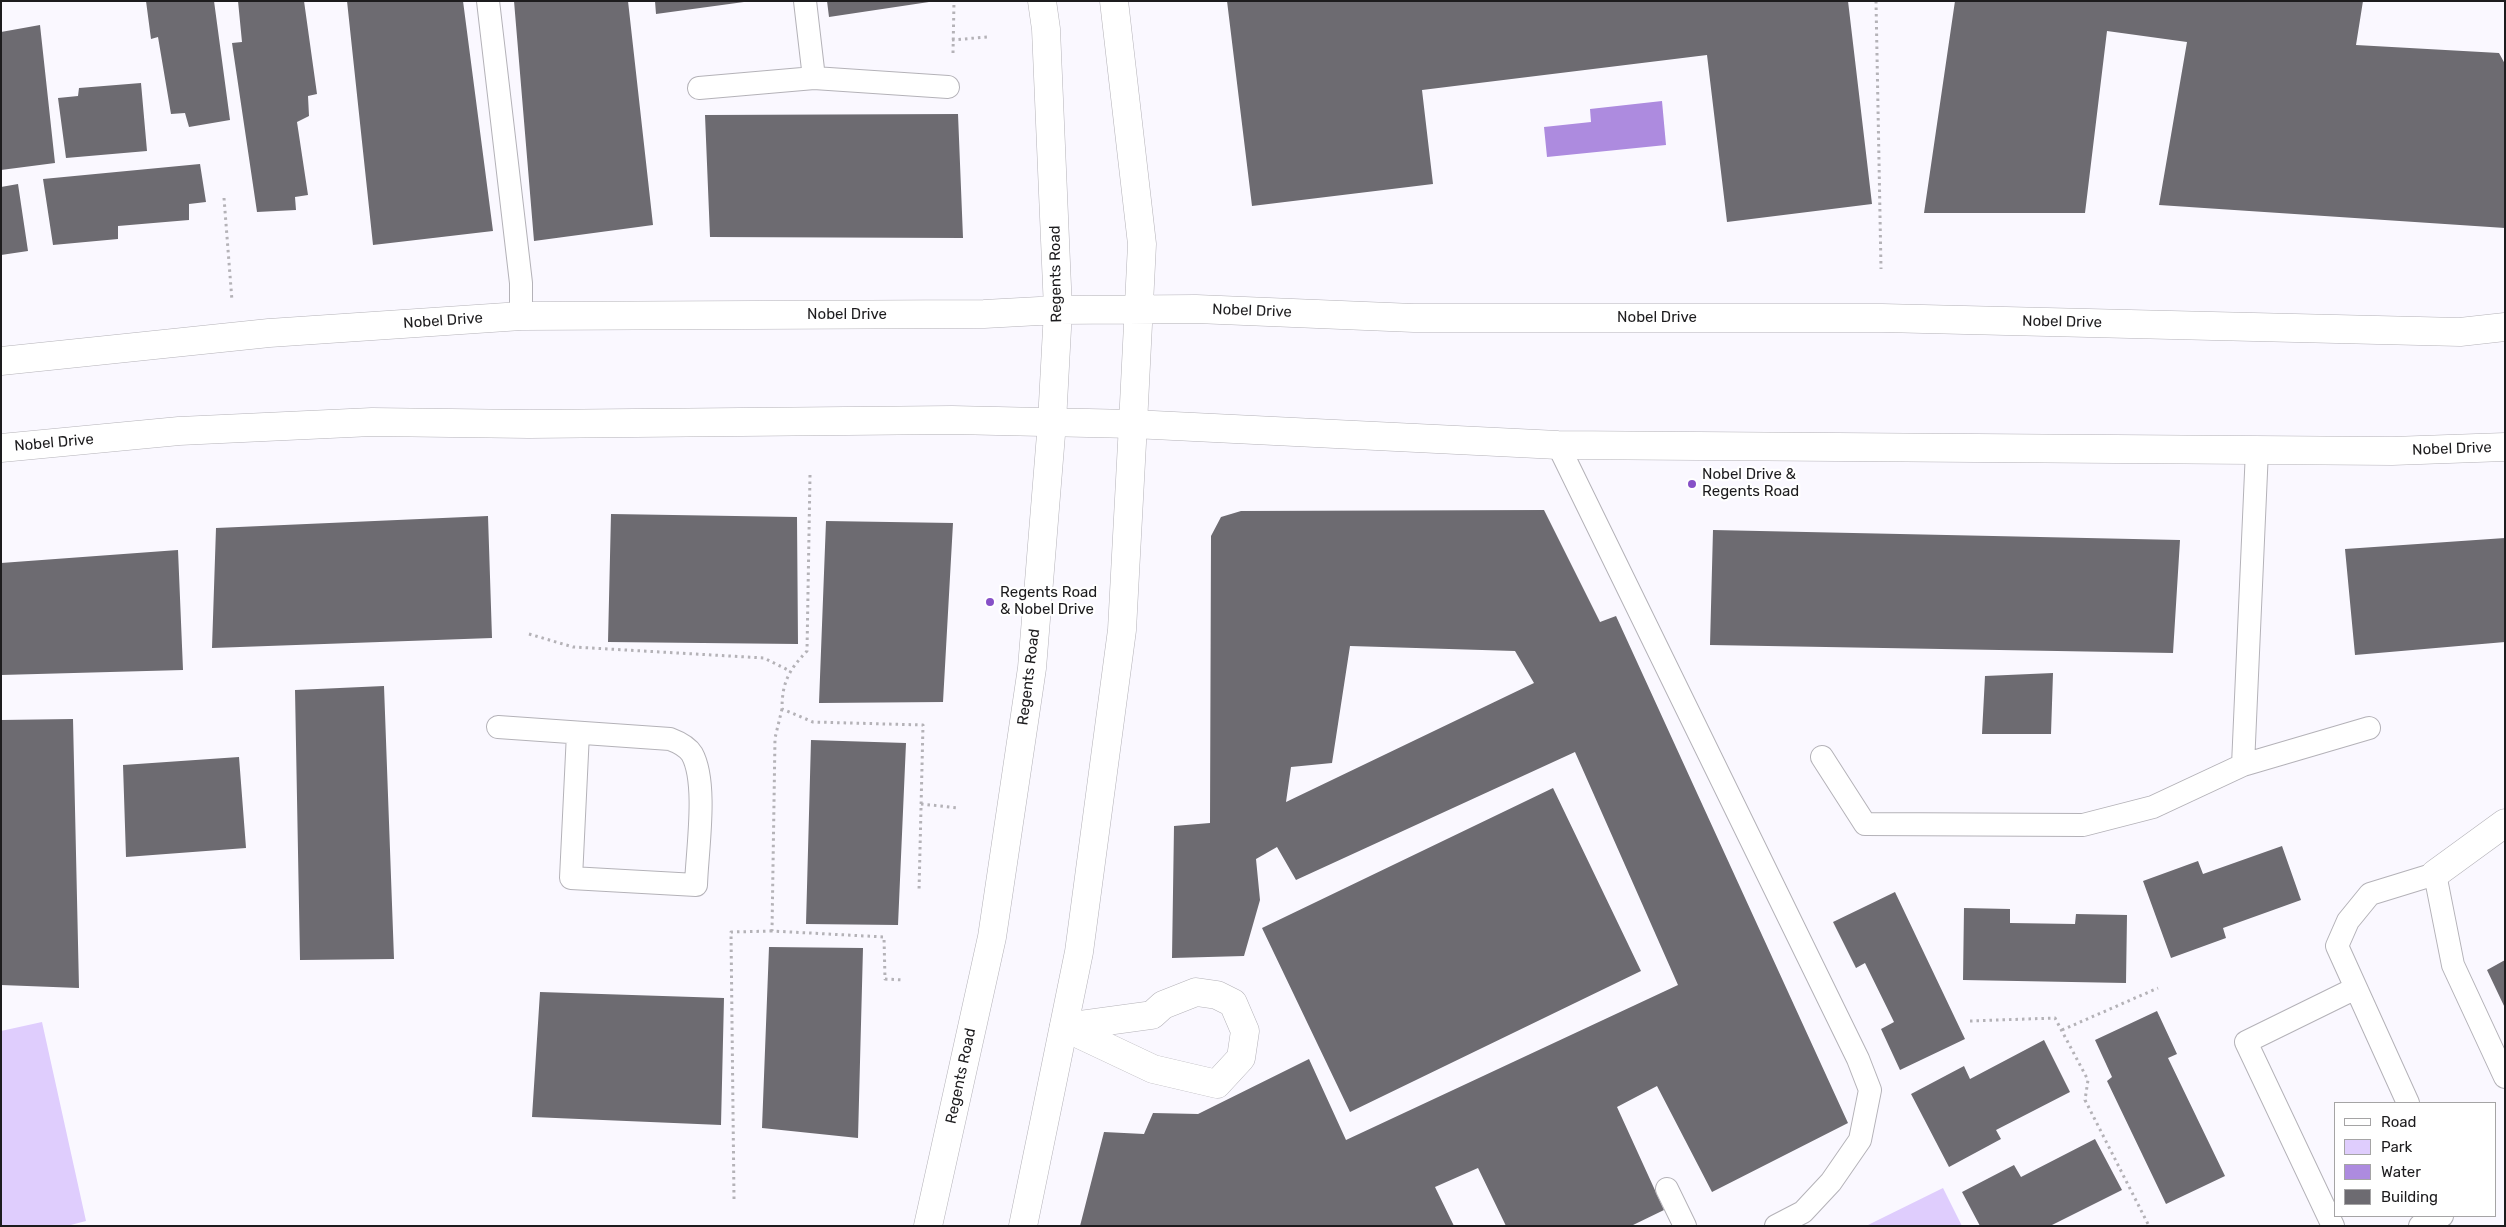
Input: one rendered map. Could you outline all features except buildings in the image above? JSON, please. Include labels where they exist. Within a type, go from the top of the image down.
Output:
[{"type":"main road","name":"Regents Road","points":[[928,1226],[994,928],[1032,668],[1052,422],[1058,310],[1046,29],[1042,1]]},
{"type":"main road","points":[[1023,1226],[1079,952],[1122,630],[1142,244],[1114,1]]},
{"type":"main road","name":"Nobel Drive","points":[[1,361],[235,337],[521,316],[984,314],[1058,310],[1138,309],[1414,318],[1892,318],[2460,332],[2505,327]]},
{"type":"main road","name":"Nobel Drive","points":[[1,448],[179,431],[372,422],[529,424],[952,420],[1133,424],[1558,445],[2257,450],[2392,450],[2505,447]]},
{"type":"main road","points":[[2435,874],[2505,823]]},
{"type":"main road","points":[[1196,992],[1217,995],[1233,1003],[1245,1031],[1240,1058],[1217,1084],[1153,1069],[1064,1027],[1152,1015],[1163,1005],[1196,992]]},
{"type":"lane","points":[[488,1],[521,283],[521,316]]},
{"type":"lane","points":[[805,1],[814,78]]},
{"type":"lane","points":[[699,88],[814,78],[948,87]]},
{"type":"lane","points":[[1558,445],[1858,1059],[1870,1090],[1860,1140],[1831,1182],[1802,1212],[1776,1226]]},
{"type":"lane","points":[[2243,765],[2257,450]]},
{"type":"lane","points":[[498,727],[670,739],[681,744],[691,752],[700,780],[696,885],[572,878],[578,733]]},
{"type":"lane","points":[[1822,757],[1865,824],[2084,825],[2153,807],[2243,765],[2370,728]]},
{"type":"lane","points":[[2408,1102],[2337,946],[2348,922],[2370,894],[2435,874],[2453,966],[2505,1077]]},
{"type":"lane","points":[[2333,1226],[2246,1042],[2356,988]]},
{"type":"lane","points":[[1667,1189],[1685,1226]]},
{"type":"lane","points":[[2420,1226],[2440,1217]]},
{"type":"path","points":[[953,58],[954,1]]},
{"type":"path","points":[[1876,1],[1881,269]]},
{"type":"path","points":[[952,40],[987,37]]},
{"type":"path","points":[[224,198],[235,337]]},
{"type":"path","points":[[772,931],[774,738],[782,709],[782,693],[790,671],[807,651],[810,475]]},
{"type":"path","points":[[529,634],[573,647],[764,658],[790,671]]},
{"type":"path","points":[[782,709],[813,722],[922,725],[919,891]]},
{"type":"path","points":[[921,804],[959,808]]},
{"type":"path","points":[[734,1199],[731,932],[772,931],[884,937],[885,979],[904,980]]},
{"type":"path","points":[[2062,1030],[2158,988]]},
{"type":"path","points":[[1970,1021],[2055,1018],[2088,1080],[2085,1100],[2149,1226]]},
{"type":"green space","points":[[42,1022],[86,1221],[67,1226],[1,1226],[1,1031]]},
{"type":"green space","points":[[1943,1188],[1962,1226],[1866,1226],[1874,1222]]},
{"type":"water","points":[[1662,101],[1666,145],[1547,157],[1544,127],[1591,122],[1590,109]]},
{"type":"place","name":"Nobel Drive & Regents Road","points":[[1692,484]]},
{"type":"place","name":"Regents Road & Nobel Drive","points":[[990,602]]}]
